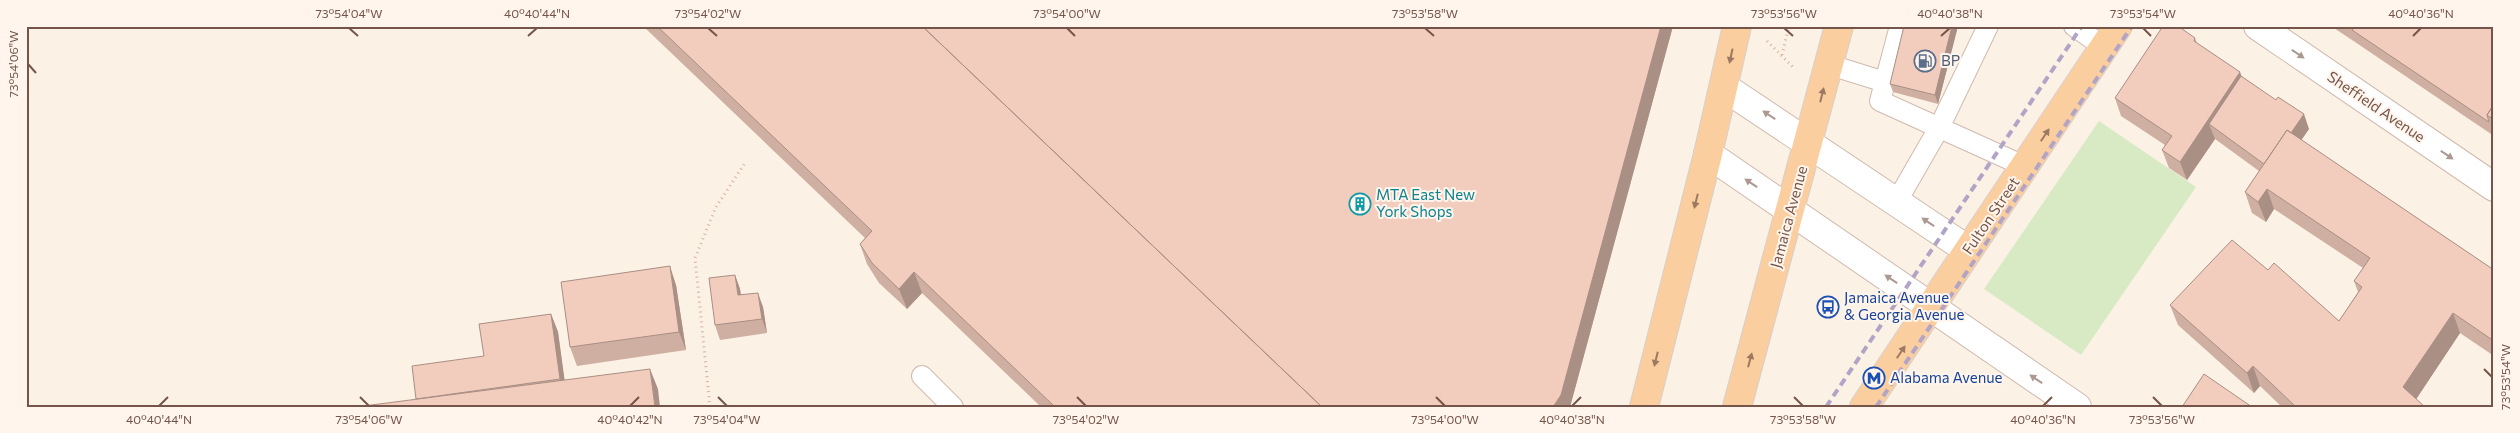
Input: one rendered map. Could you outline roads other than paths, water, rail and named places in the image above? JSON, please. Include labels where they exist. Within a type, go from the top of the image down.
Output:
[{"type":"main road","points":[[1644,407],[1708,154],[1737,26]]},
{"type":"main road","name":"Jamaica Avenue","points":[[1737,407],[1792,211],[1839,26]]},
{"type":"main road","name":"Fulton Street","points":[[1864,407],[2111,37]]},
{"type":"street","name":"Sheffield Avenue","points":[[2258,26],[2494,187]]},
{"type":"street","points":[[1724,87],[1810,142],[1968,250]]},
{"type":"street","points":[[1708,154],[1931,307],[2068,404]]},
{"type":"lane","points":[[1900,26],[1897,55],[1885,82],[1880,101],[2024,166]]},
{"type":"lane","points":[[1897,201],[1939,128],[1956,69],[1988,26]]},
{"type":"lane","points":[[2074,26],[2111,37]]},
{"type":"lane","points":[[1830,65],[1885,82]]},
{"type":"lane","points":[[922,376],[953,407]]},
{"type":"railway","points":[[1826,407],[2082,26]]},
{"type":"railway","points":[[1876,407],[2132,26]]},
{"type":"place","name":"BP","points":[[1925,61]]},
{"type":"place","name":"MTA East New York Shops","points":[[1360,204]]},
{"type":"place","name":"Jamaica Avenue & Georgia Avenue","points":[[1828,307]]},
{"type":"place","name":"Alabama Avenue","points":[[1874,378]]}]
